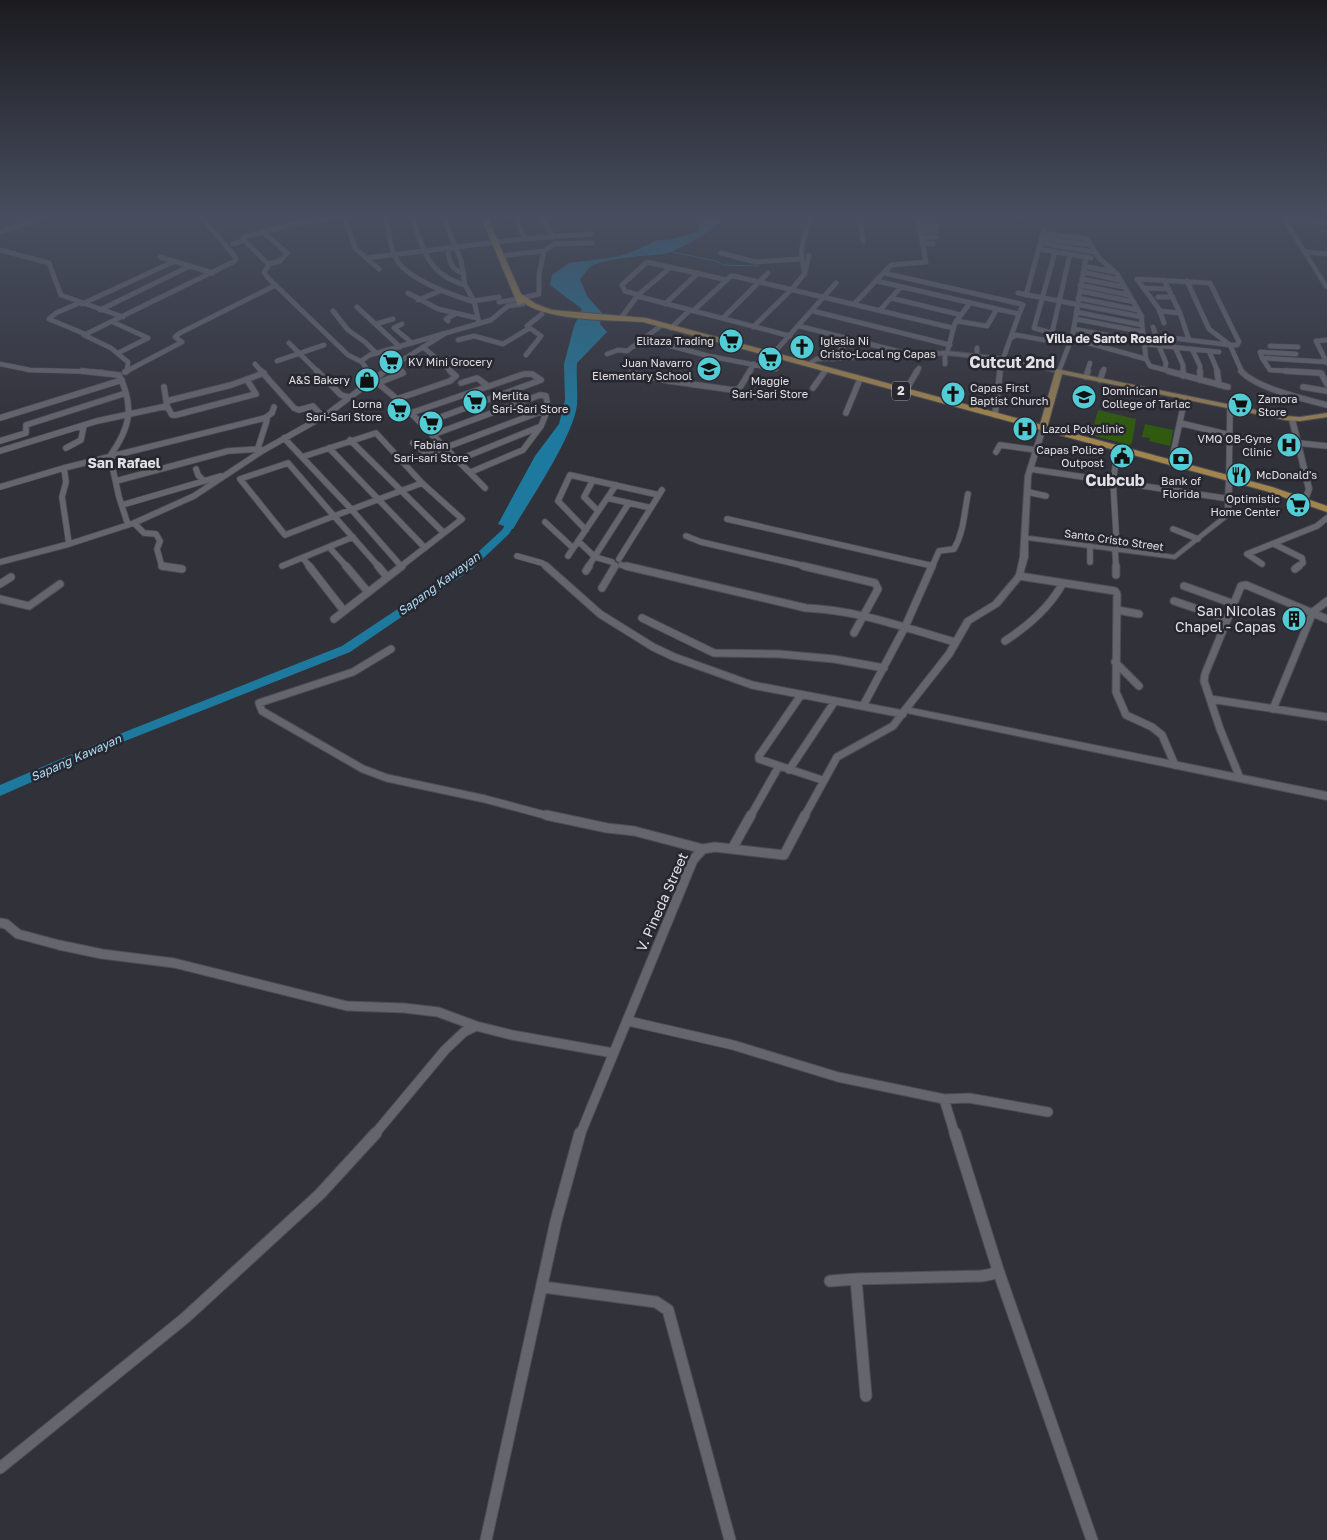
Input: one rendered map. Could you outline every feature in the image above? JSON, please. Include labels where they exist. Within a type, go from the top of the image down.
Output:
[{"type":"highway","points":[[517,291],[521,299]]},
{"type":"highway","name":"2","points":[[521,299],[542,314],[617,319],[662,325],[1229,478],[1305,500],[1327,509]]},
{"type":"highway","name":"2","points":[[521,299],[542,310],[562,316]]},
{"type":"main road","points":[[1059,372],[1292,419],[1327,415]]},
{"type":"main road","name":"V. Pineda Street","points":[[1043,428],[1059,372]]},
{"type":"street","points":[[59,291],[61,295],[123,318]]},
{"type":"street","points":[[108,291],[56,313],[48,319],[85,334],[86,337],[118,353],[128,362],[127,371]]},
{"type":"street","points":[[100,310],[139,291]]},
{"type":"street","points":[[85,334],[123,318],[177,291]]},
{"type":"street","points":[[0,418],[120,378],[127,371],[182,342],[175,337],[180,333],[264,291]]},
{"type":"street","points":[[282,291],[348,355],[361,361],[373,379],[397,399],[485,488]]},
{"type":"street","points":[[418,300],[435,291]]},
{"type":"street","points":[[440,291],[474,302],[521,299]]},
{"type":"street","points":[[468,291],[474,302],[477,318],[480,323]]},
{"type":"street","points":[[361,361],[400,346],[491,320],[508,306],[521,299],[539,294],[539,291]]},
{"type":"street","points":[[625,291],[665,304],[790,336]]},
{"type":"street","points":[[617,319],[644,291]]},
{"type":"street","points":[[665,304],[679,291]]},
{"type":"street","points":[[671,328],[714,291]]},
{"type":"street","points":[[722,318],[750,291]]},
{"type":"street","points":[[753,327],[790,291]]},
{"type":"street","points":[[801,291],[931,320],[953,328]]},
{"type":"street","points":[[772,355],[813,312],[830,291]]},
{"type":"street","points":[[854,304],[867,291]]},
{"type":"street","points":[[880,310],[897,291]]},
{"type":"street","points":[[918,291],[1019,314]]},
{"type":"street","points":[[963,291],[1023,305],[1002,359],[995,415]]},
{"type":"street","points":[[1026,295],[1027,291]]},
{"type":"street","points":[[1045,291],[1034,328],[1146,359]]},
{"type":"street","points":[[1052,333],[1061,291]]},
{"type":"street","points":[[1072,338],[1080,291],[1134,302]]},
{"type":"street","points":[[1112,291],[1129,294]]},
{"type":"street","points":[[1127,291],[1142,318],[1146,359],[1150,366],[1228,388]]},
{"type":"street","points":[[1145,291],[1159,310],[1164,323]]},
{"type":"street","points":[[1170,291],[1189,340]]},
{"type":"street","points":[[1192,291],[1209,329],[1230,345],[1247,378],[1290,395],[1327,405]]},
{"type":"street","points":[[1153,327],[1156,336],[1236,345],[1239,342],[1214,291]]},
{"type":"street","points":[[408,293],[418,300],[455,314],[477,318]]},
{"type":"street","points":[[1018,293],[1142,318]]},
{"type":"street","points":[[1158,297],[1173,297]]},
{"type":"street","points":[[891,298],[961,315]]},
{"type":"street","points":[[1078,298],[1138,310]]},
{"type":"street","points":[[945,364],[945,354],[950,345],[953,328],[970,303]]},
{"type":"street","points":[[357,307],[400,346]]},
{"type":"street","points":[[956,321],[988,326],[997,309]]},
{"type":"street","points":[[1159,310],[1180,313]]},
{"type":"street","points":[[333,312],[348,330],[365,342],[376,354]]},
{"type":"street","points":[[813,312],[950,345]]},
{"type":"street","points":[[1076,312],[1142,325]]},
{"type":"street","points":[[448,321],[446,318],[455,314]]},
{"type":"street","points":[[458,340],[474,336],[503,344],[528,329],[527,326],[542,314]]},
{"type":"street","points":[[376,324],[393,319]]},
{"type":"street","points":[[1076,319],[1143,332]]},
{"type":"street","points":[[112,322],[148,338],[118,353]]},
{"type":"street","points":[[402,324],[394,328],[412,343]]},
{"type":"street","points":[[607,354],[618,350],[627,351],[662,325]]},
{"type":"street","points":[[799,326],[909,354]]},
{"type":"street","points":[[1074,328],[1159,346],[1219,352]]},
{"type":"street","points":[[526,355],[541,336],[528,329]]},
{"type":"street","points":[[0,562],[69,544],[131,524],[194,496],[230,473],[260,449],[323,417],[373,379],[446,333]]},
{"type":"street","points":[[1011,338],[1016,335],[1044,340]]},
{"type":"street","name":"V. Pineda Street","points":[[1059,372],[1069,345],[1073,344],[1072,338]]},
{"type":"street","points":[[1327,340],[1314,338],[1327,363]]},
{"type":"street","points":[[644,339],[699,354],[776,369]]},
{"type":"street","points":[[833,359],[849,339]]},
{"type":"street","points":[[289,343],[341,395],[348,397]]},
{"type":"street","points":[[277,361],[324,345]]},
{"type":"street","points":[[1159,346],[1166,363],[1164,370]]},
{"type":"street","points":[[1270,346],[1298,348]]},
{"type":"street","points":[[1281,346],[1285,354]]},
{"type":"street","points":[[397,399],[450,381],[456,376],[423,347]]},
{"type":"street","points":[[1175,347],[1183,365],[1183,376]]},
{"type":"street","points":[[977,348],[977,356]]},
{"type":"street","points":[[1192,349],[1200,366],[1200,380]]},
{"type":"street","points":[[1320,350],[1327,351]]},
{"type":"street","points":[[1209,351],[1217,367],[1219,385]]},
{"type":"street","points":[[1296,354],[1260,352],[1270,370],[1324,373],[1327,384]]},
{"type":"street","points":[[807,365],[813,360],[909,354],[945,354],[1002,359],[1059,372]]},
{"type":"street","points":[[1262,358],[1327,363]]},
{"type":"street","points":[[0,364],[27,369],[93,370],[120,378]]},
{"type":"street","points":[[255,364],[294,408],[298,410],[313,406],[323,417]]},
{"type":"street","points":[[378,383],[403,373],[395,364]]},
{"type":"street","points":[[631,373],[684,384],[734,390],[739,389],[754,364]]},
{"type":"street","points":[[1086,377],[1090,364]]},
{"type":"street","points":[[905,392],[919,368]]},
{"type":"street","points":[[1100,380],[1104,369]]},
{"type":"street","points":[[813,388],[826,370]]},
{"type":"street","points":[[0,451],[84,425],[221,388],[264,373]]},
{"type":"street","points":[[411,413],[528,373],[541,380],[422,424]]},
{"type":"street","points":[[120,378],[126,393],[128,414],[126,432],[110,456],[122,505],[131,524],[144,533],[156,534],[160,541],[156,549],[162,567],[182,569]]},
{"type":"street","points":[[461,383],[477,378],[488,386]]},
{"type":"street","points":[[846,413],[860,379]]},
{"type":"street","points":[[164,386],[167,403],[172,415],[176,415],[256,394],[247,380]]},
{"type":"street","points":[[1303,387],[1327,391]]},
{"type":"street","points":[[221,388],[227,401]]},
{"type":"street","points":[[0,441],[26,432],[26,425],[126,393]]},
{"type":"street","points":[[1284,400],[1290,395]]},
{"type":"street","points":[[432,435],[513,405],[546,396],[548,409],[541,426],[523,450],[471,472]]},
{"type":"street","points":[[1171,463],[1185,398]]},
{"type":"street","points":[[513,405],[528,416]]},
{"type":"street","points":[[0,487],[110,456],[265,418],[272,413],[274,407]]},
{"type":"street","name":"Santo Cristo Street","points":[[1026,538],[1175,558],[1228,515],[1230,499],[1230,408]]},
{"type":"street","points":[[413,443],[428,454],[548,409]]},
{"type":"street","points":[[260,449],[267,420],[265,418]]},
{"type":"street","points":[[1292,419],[1309,489],[1305,500]]},
{"type":"street","points":[[1180,422],[1230,435]]},
{"type":"street","points":[[66,448],[81,440],[84,425]]},
{"type":"street","points":[[458,460],[541,426]]},
{"type":"street","name":"V. Pineda Street","points":[[486,1540],[556,1221],[578,1143],[589,1110],[628,1021],[688,870],[697,854],[703,849],[732,849],[784,855],[822,780],[838,757],[893,726],[949,654],[968,621],[996,604],[1019,576],[1026,538],[1030,469],[1043,428]]},
{"type":"street","points":[[302,457],[376,433],[422,482],[462,517],[460,522],[334,619]]},
{"type":"street","points":[[284,438],[351,509],[401,566]]},
{"type":"street","points":[[350,440],[444,533]]},
{"type":"street","points":[[1298,443],[1327,446]]},
{"type":"street","points":[[996,452],[1000,446],[1036,450]]},
{"type":"street","points":[[329,448],[425,548]]},
{"type":"street","points":[[1116,575],[1113,481],[1118,448]]},
{"type":"street","points":[[116,481],[228,451],[260,449]]},
{"type":"street","points":[[387,577],[335,516],[288,463],[240,480],[285,535],[335,516],[351,509],[400,491],[422,482]]},
{"type":"street","points":[[64,468],[66,482],[62,496],[69,544]]},
{"type":"street","points":[[196,469],[198,475],[204,481]]},
{"type":"street","points":[[1030,469],[1230,499]]},
{"type":"street","points":[[122,505],[230,473]]},
{"type":"street","points":[[586,530],[558,501],[570,475],[661,492],[602,588]]},
{"type":"street","points":[[593,480],[584,497],[598,511]]},
{"type":"street","points":[[568,556],[616,485]]},
{"type":"street","points":[[1028,492],[1046,496]]},
{"type":"street","points":[[863,706],[906,627],[939,551],[954,549],[957,545],[964,529],[968,494]]},
{"type":"street","points":[[607,498],[651,508]]},
{"type":"street","points":[[586,571],[629,503]]},
{"type":"street","points":[[1238,557],[1317,526],[1327,518]]},
{"type":"street","points":[[727,519],[934,566]]},
{"type":"street","points":[[545,522],[573,548]]},
{"type":"street","points":[[1173,528],[1198,538]]},
{"type":"street","points":[[686,536],[700,542],[874,583],[878,588],[854,633]]},
{"type":"street","points":[[282,566],[354,538]]},
{"type":"street","points":[[578,541],[595,557],[806,608],[833,609],[863,616],[955,642]]},
{"type":"street","points":[[1274,544],[1303,560],[1303,563],[1295,569]]},
{"type":"street","points":[[1090,546],[1090,562]]},
{"type":"street","points":[[329,547],[368,592]]},
{"type":"street","points":[[1247,554],[1262,564]]},
{"type":"street","points":[[518,556],[542,563],[600,614],[662,652],[742,683],[904,712],[1327,796]]},
{"type":"street","points":[[303,558],[344,611]]},
{"type":"street","points":[[1019,576],[1115,591],[1117,594],[1116,692],[1124,712],[1158,730],[1175,765]]},
{"type":"street","points":[[0,584],[11,577]]},
{"type":"street","points":[[1006,641],[1022,630],[1055,599],[1063,583]]},
{"type":"street","points":[[0,600],[29,606],[60,584]]},
{"type":"street","points":[[1240,778],[1204,681],[1205,674],[1242,585],[1327,619]]},
{"type":"street","points":[[1184,586],[1234,604]]},
{"type":"street","points":[[1174,600],[1227,619]]},
{"type":"street","points":[[1273,708],[1313,612],[1327,601]]},
{"type":"street","points":[[1116,610],[1139,614]]},
{"type":"street","points":[[642,618],[714,652],[786,654],[884,668]]},
{"type":"street","points":[[391,649],[353,672],[259,703],[262,710],[363,768],[387,778],[485,799],[545,815],[634,831],[703,849]]},
{"type":"street","points":[[1115,662],[1139,686]]},
{"type":"street","points":[[801,695],[759,756],[759,759],[822,780]]},
{"type":"street","points":[[1210,699],[1327,717]]},
{"type":"street","points":[[789,770],[835,701]]},
{"type":"street","points":[[732,849],[779,766]]},
{"type":"street","points":[[0,923],[6,924],[18,934],[58,945],[108,955],[174,962],[347,1006],[404,1008],[438,1012],[476,1026],[512,1035],[613,1053]]},
{"type":"street","points":[[628,1021],[733,1045],[838,1077],[944,1099],[969,1098],[1048,1112]]},
{"type":"street","points":[[0,1468],[185,1318],[313,1201],[344,1170],[445,1050],[464,1032],[476,1026]]},
{"type":"street","points":[[944,1099],[998,1270],[1092,1540]]},
{"type":"street","points":[[830,1281],[881,1277],[982,1276],[998,1270]]},
{"type":"street","points":[[856,1279],[866,1396]]},
{"type":"street","points":[[543,1287],[656,1302],[668,1310],[730,1540]]},
{"type":"green space","points":[[1098,410],[1136,419],[1132,443],[1129,445],[1091,435]]},
{"type":"green space","points":[[1145,424],[1173,430],[1170,446],[1149,441],[1150,438],[1142,437]]},
{"type":"water","points":[[558,291],[585,291],[602,313],[600,324],[607,332],[577,363],[577,405],[568,434],[513,529],[498,524],[535,456],[559,424],[565,400],[564,364],[574,326],[582,309]]},
{"type":"waterway","name":"Sapang Kawayan","points":[[0,791],[116,740],[346,649],[468,567],[506,532],[516,514]]},
{"type":"place","name":"Elitaza Trading","points":[[731,341]]},
{"type":"place","name":"Iglesia Ni Cristo-Local ng Capas","points":[[802,347]]},
{"type":"place","name":"Maggie Sari-Sari Store","points":[[770,359]]},
{"type":"place","name":"KV Mini Grocery","points":[[391,362]]},
{"type":"place","name":"Juan Navarro Elementary School","points":[[709,369]]},
{"type":"place","name":"A&S Bakery","points":[[367,380]]},
{"type":"place","name":"Capas First Baptist Church","points":[[953,394]]},
{"type":"place","name":"Dominican College of Tarlac","points":[[1084,397]]},
{"type":"place","name":"Merlita Sari-Sari Store","points":[[475,402]]},
{"type":"place","name":"Zamora Store","points":[[1240,405]]},
{"type":"place","name":"Lorna Sari-Sari Store","points":[[399,410]]},
{"type":"place","name":"Fabian Sari-sari Store","points":[[431,423]]},
{"type":"place","name":"Lazol Polyclinic","points":[[1025,429]]},
{"type":"place","name":"VMQ OB-Gyne Clinic","points":[[1289,445]]},
{"type":"place","name":"Capas Police Outpost","points":[[1122,456]]},
{"type":"place","name":"Bank of Florida","points":[[1181,459]]},
{"type":"place","name":"McDonald's","points":[[1239,475]]},
{"type":"place","name":"Optimistic Home Center","points":[[1298,505]]},
{"type":"place","name":"San Nicolas Chapel - Capas","points":[[1294,619]]},
{"type":"district","name":"Villa de Santo Rosario","points":[[1110,339]]},
{"type":"district","name":"Cutcut 2nd","points":[[1012,362]]},
{"type":"district","name":"San Rafael","points":[[124,463]]},
{"type":"district","name":"Cubcub","points":[[1115,480]]}]
